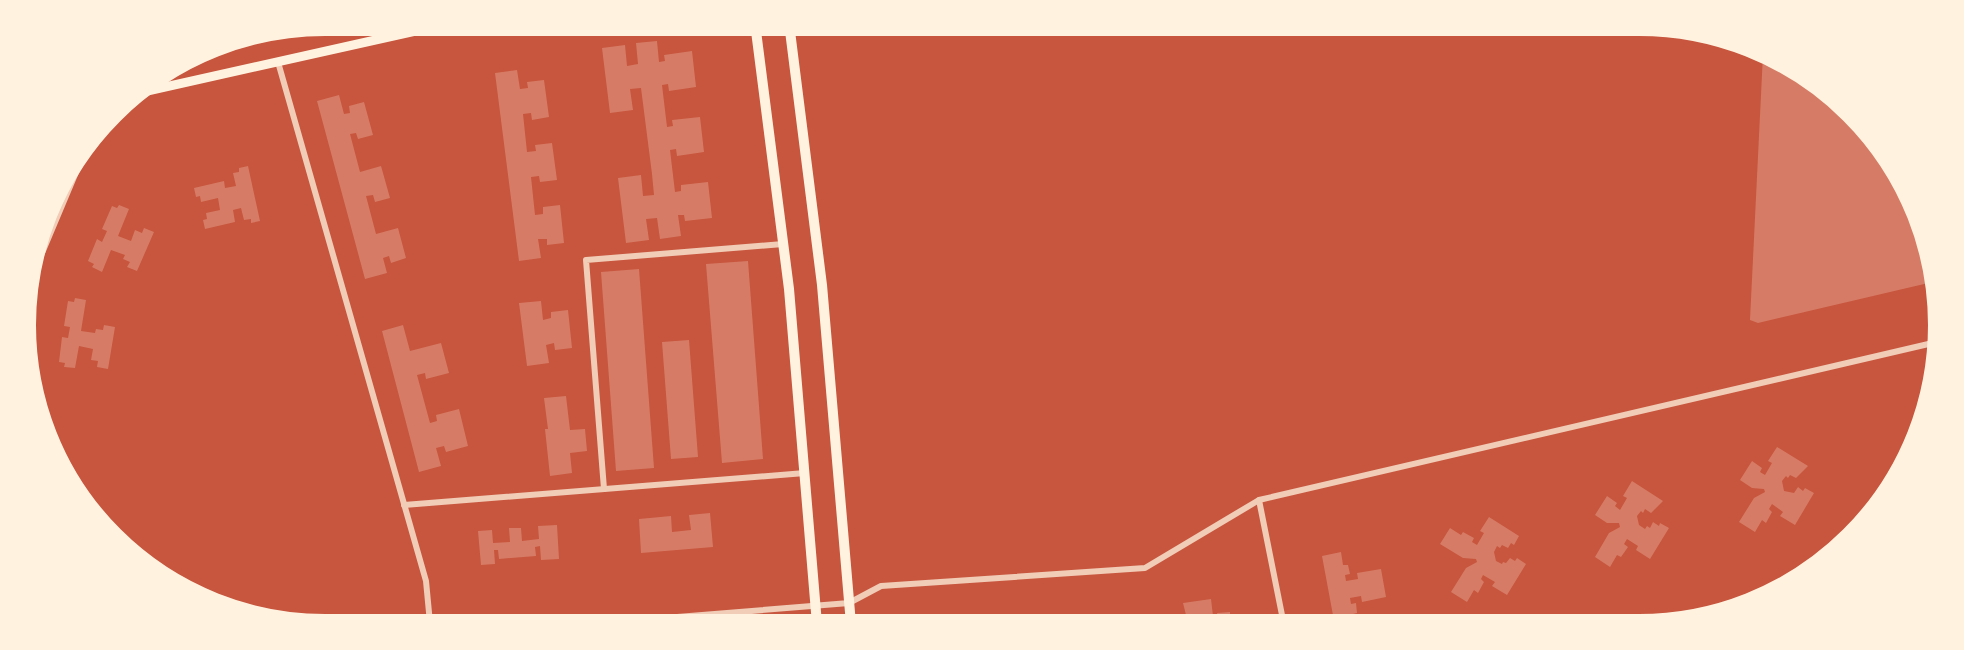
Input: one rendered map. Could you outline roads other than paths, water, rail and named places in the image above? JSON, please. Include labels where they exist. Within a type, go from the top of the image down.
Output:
[{"type":"main road","points":[[147,91],[412,32]]},
{"type":"main road","points":[[752,32],[758,42]]},
{"type":"main road","points":[[756,32],[784,244],[817,618]]},
{"type":"main road","points":[[791,32],[822,285],[850,618]]},
{"type":"main road","points":[[792,40],[793,32]]},
{"type":"street","points":[[278,62],[426,581],[430,618]]},
{"type":"street","points":[[39,260],[79,166]]},
{"type":"street","points":[[604,489],[586,260],[784,244]]},
{"type":"street","points":[[665,618],[849,603],[881,586],[1145,568],[1259,500],[1932,343]]},
{"type":"street","points":[[404,505],[805,473]]},
{"type":"street","points":[[1259,500],[1282,618]]}]
